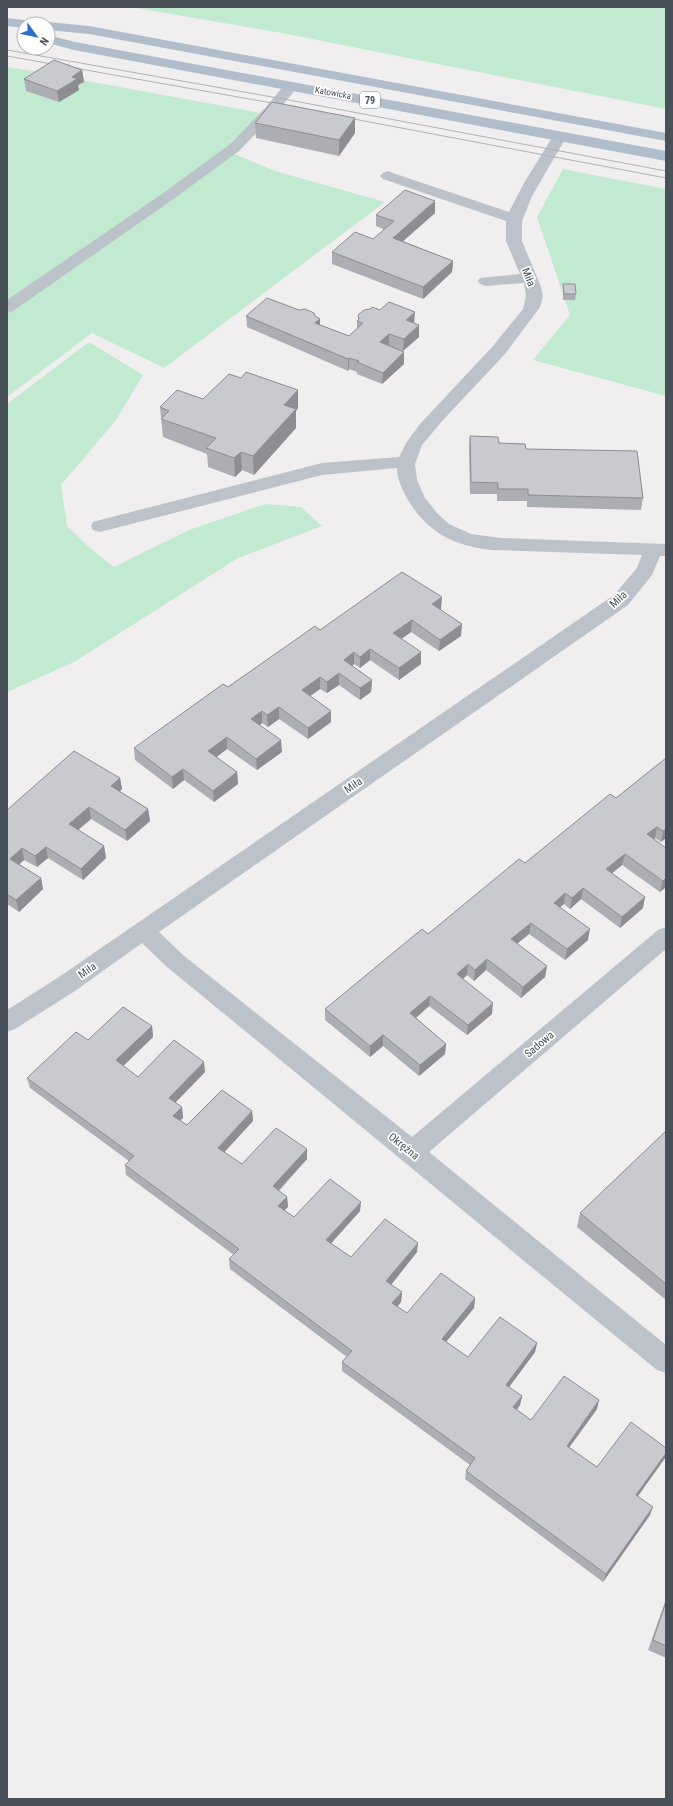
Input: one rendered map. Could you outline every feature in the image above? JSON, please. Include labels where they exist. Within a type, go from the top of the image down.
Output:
[{"type":"main road","name":"Katowicka","points":[[56,27],[89,30],[666,137]]},
{"type":"main road","name":"Katowicka","points":[[56,41],[74,46],[666,156]]},
{"type":"street","points":[[7,308],[167,197],[234,148],[271,110],[291,86]]},
{"type":"street","name":"Miła","points":[[560,136],[519,205],[515,219],[513,232],[534,291],[533,304],[512,335],[426,428],[410,448],[405,462],[407,476],[420,506],[432,520],[458,536],[471,540],[505,544],[660,550]]},
{"type":"street","points":[[388,176],[515,219]]},
{"type":"street","points":[[486,281],[529,278]]},
{"type":"street","points":[[100,526],[322,469],[405,462]]},
{"type":"street","name":"Miła","points":[[7,1022],[67,984],[621,600],[660,550]]},
{"type":"street","name":"Okrężna","points":[[143,930],[175,961],[412,1152],[462,1195],[666,1361]]},
{"type":"street","name":"Sadowa","points":[[412,1152],[666,936]]},
{"type":"green space","points":[[130,7],[666,7],[666,109],[282,33]]},
{"type":"green space","points":[[7,67],[261,113],[230,143],[234,154],[275,171],[385,202],[164,368],[92,333],[7,397]]},
{"type":"green space","points":[[563,169],[666,189],[666,396],[533,360],[570,315],[537,217]]},
{"type":"green space","points":[[89,342],[143,375],[116,420],[61,485],[67,526],[92,550],[114,567],[189,530],[265,504],[301,507],[322,526],[238,558],[74,662],[7,692],[7,404]]},
{"type":"building","points":[[54,60],[82,70],[72,77],[77,79],[57,91],[24,79]]},
{"type":"building","points":[[272,102],[355,118],[339,140],[255,123]]},
{"type":"building","points":[[405,190],[435,201],[393,238],[453,261],[423,287],[332,252],[355,232],[373,239],[394,221],[376,215]]},
{"type":"building","points":[[563,284],[575,284],[576,294],[564,294]]},
{"type":"building","points":[[267,298],[299,310],[305,309],[314,313],[315,316],[320,319],[315,323],[349,336],[363,323],[357,321],[359,319],[358,315],[364,310],[372,307],[380,310],[389,302],[415,312],[406,320],[419,325],[404,339],[389,334],[380,342],[404,352],[383,373],[357,362],[359,361],[348,359],[246,316]]},
{"type":"building","points":[[246,372],[298,390],[284,405],[296,409],[253,456],[241,452],[234,458],[206,448],[216,438],[161,419],[169,411],[160,407],[177,390],[203,399],[229,374],[241,378]]},
{"type":"building","points":[[470,436],[498,437],[499,443],[525,444],[526,449],[637,451],[643,498],[528,495],[528,489],[498,489],[498,483],[471,482]]},
{"type":"building","points":[[402,572],[442,597],[432,604],[462,624],[440,640],[412,620],[393,633],[421,652],[399,668],[370,649],[360,657],[354,652],[344,660],[372,680],[360,688],[339,673],[327,682],[320,677],[302,690],[331,711],[308,728],[279,707],[267,715],[262,711],[251,719],[281,740],[256,759],[227,737],[208,751],[237,772],[213,791],[183,769],[172,777],[134,748],[223,684],[228,687],[315,626],[320,630]]},
{"type":"building","points":[[74,751],[120,778],[111,786],[148,809],[125,830],[89,807],[69,824],[104,846],[81,869],[46,847],[35,856],[22,848],[10,859],[41,878],[16,900],[7,894],[7,810]]},
{"type":"building","points":[[666,758],[666,829],[663,831],[657,827],[647,834],[666,848],[666,878],[663,881],[625,854],[606,869],[645,897],[622,917],[583,888],[572,898],[565,893],[554,903],[590,929],[567,949],[531,923],[511,939],[547,966],[523,987],[487,959],[475,970],[468,964],[457,974],[493,1003],[468,1025],[430,996],[410,1013],[446,1044],[420,1065],[383,1035],[370,1046],[325,1009],[422,929],[428,934],[519,859],[525,863],[610,794],[616,798]]},
{"type":"building","points":[[123,1007],[152,1026],[116,1060],[138,1077],[174,1040],[204,1062],[169,1098],[182,1107],[173,1116],[187,1125],[222,1090],[252,1111],[218,1148],[242,1164],[276,1128],[307,1149],[273,1186],[287,1197],[278,1206],[294,1217],[330,1179],[361,1202],[326,1240],[351,1257],[385,1219],[418,1243],[386,1281],[402,1292],[392,1303],[407,1313],[441,1273],[475,1298],[442,1339],[468,1357],[500,1317],[537,1343],[506,1385],[522,1396],[513,1407],[531,1420],[564,1376],[599,1400],[567,1446],[597,1467],[631,1422],[666,1448],[666,1453],[636,1495],[653,1507],[606,1574],[466,1471],[475,1458],[342,1362],[352,1351],[229,1259],[239,1249],[125,1165],[134,1156],[27,1078],[76,1032],[88,1040]]},
{"type":"building","points":[[666,1131],[666,1284],[580,1213]]},
{"type":"building","points":[[666,1602],[666,1646],[653,1640]]},
{"type":"tram line","points":[[7,50],[289,100],[666,171]]},
{"type":"tram line","points":[[7,56],[283,105]]},
{"type":"tram line","points":[[343,117],[666,178]]}]
